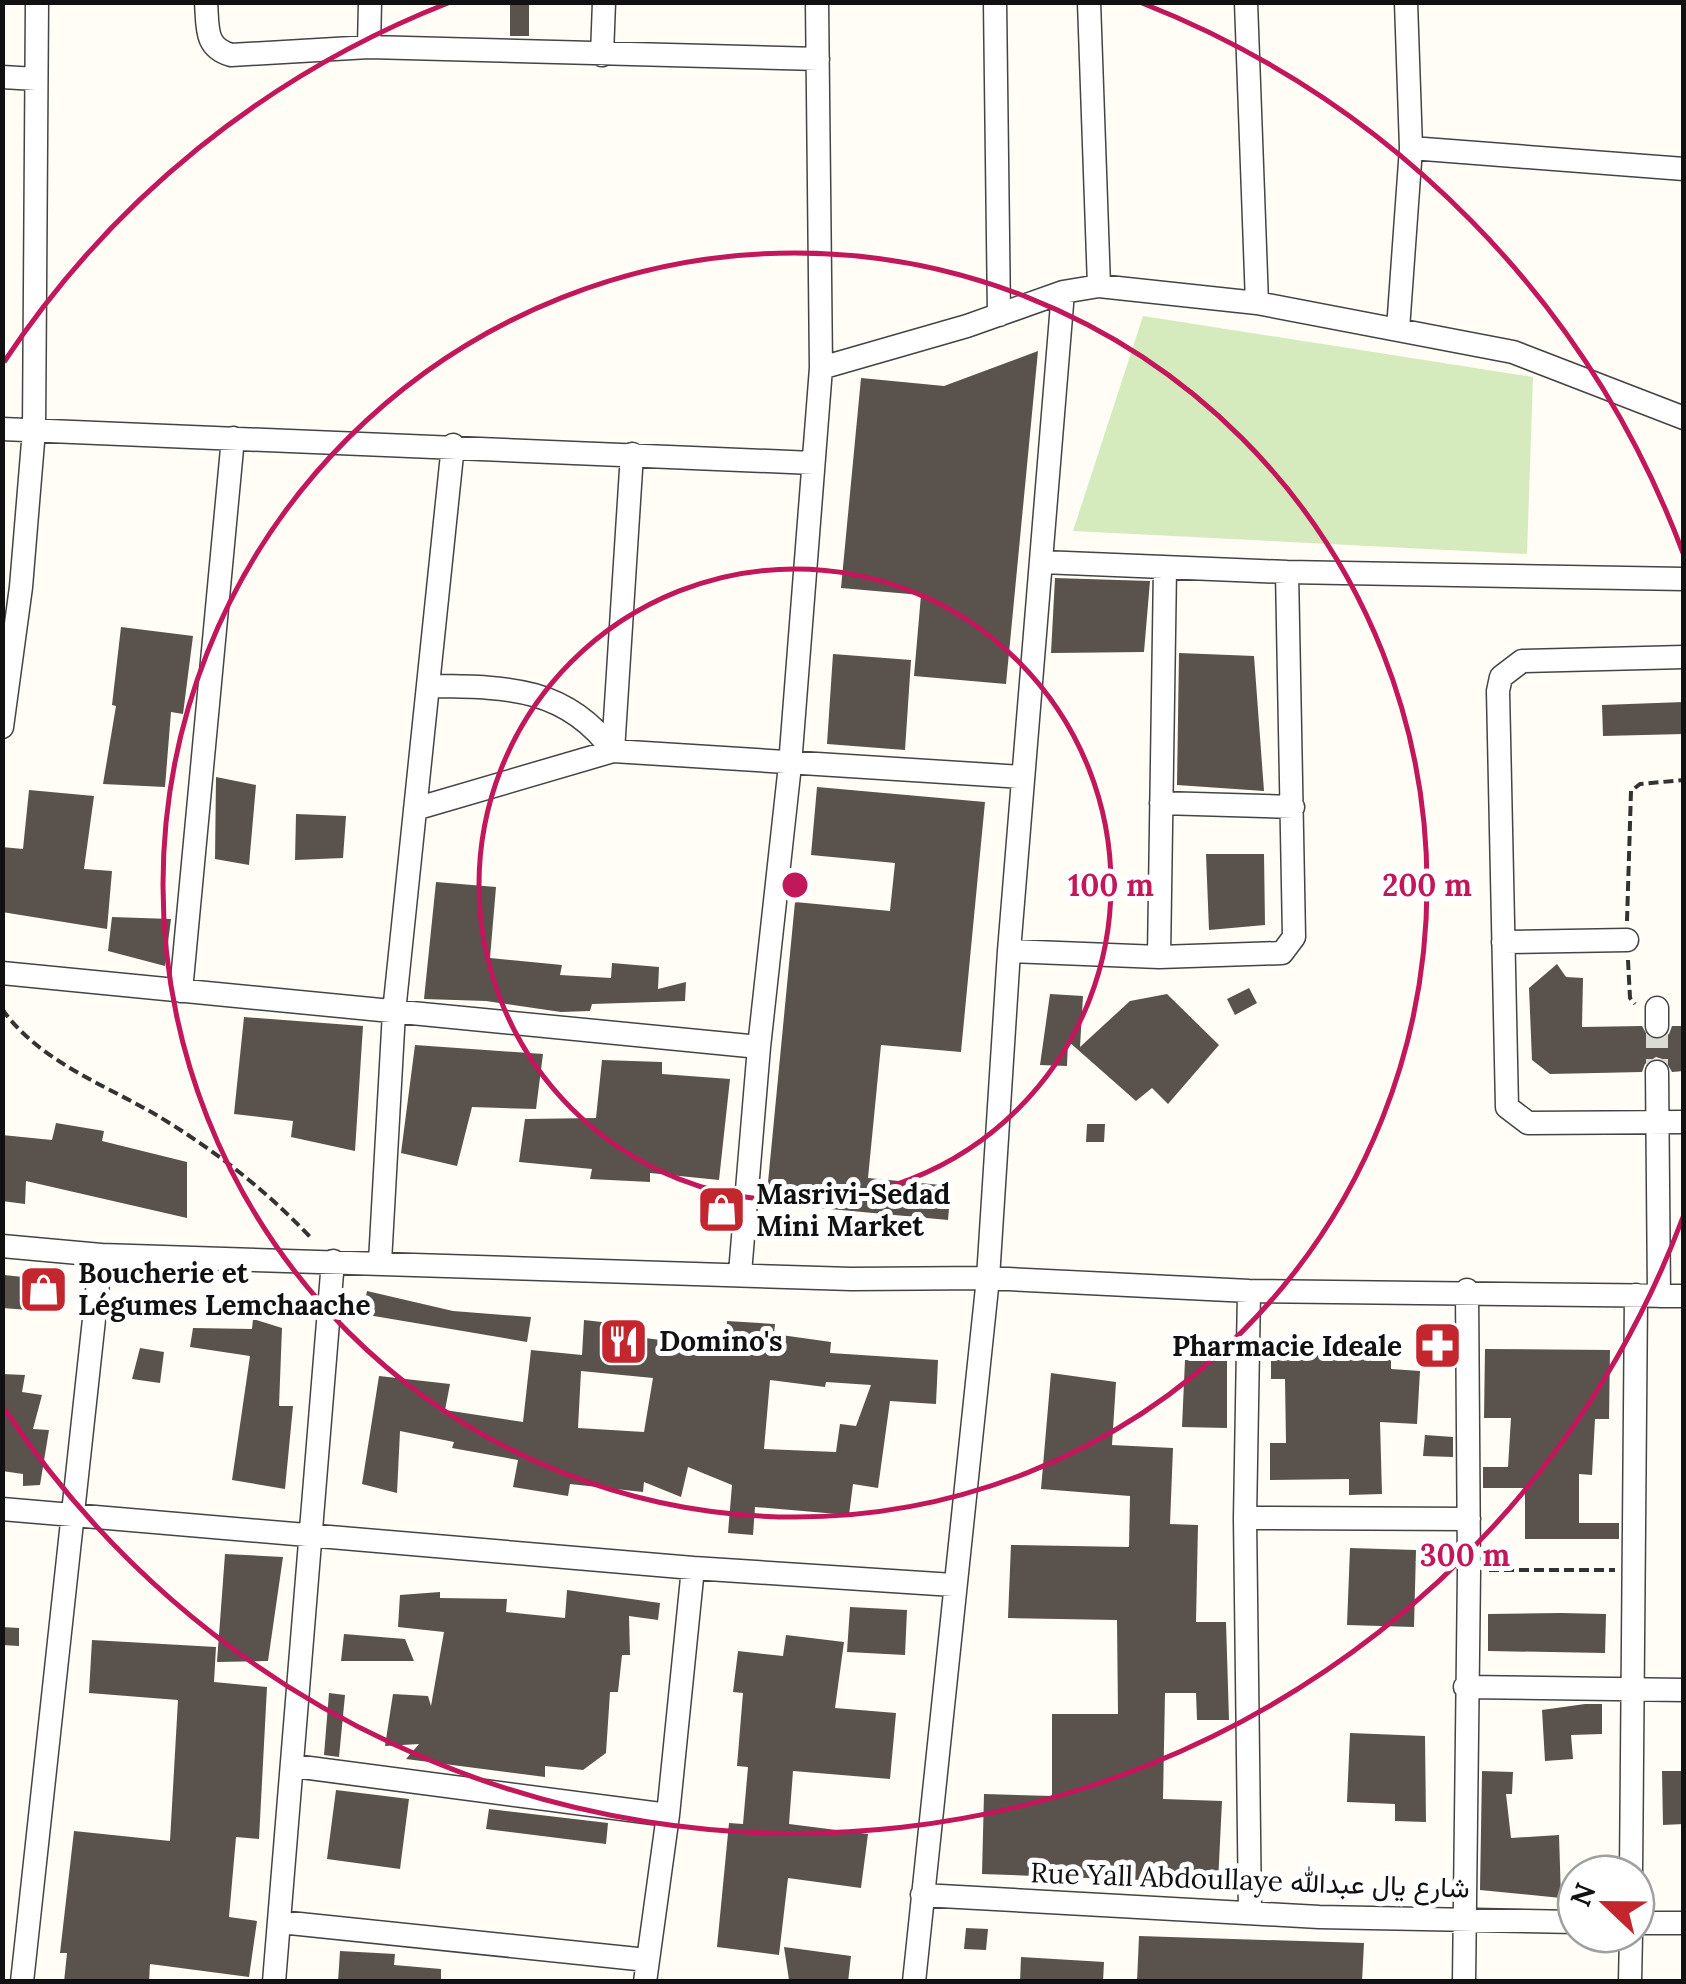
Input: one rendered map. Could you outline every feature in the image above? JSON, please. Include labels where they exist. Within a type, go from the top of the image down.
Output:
[{"type":"street","points":[[2,727],[21,587],[34,430],[37,2]]},
{"type":"street","points":[[206,2],[209,40],[217,50],[231,54],[368,46],[818,59]]},
{"type":"street","points":[[368,46],[370,2]]},
{"type":"street","points":[[602,54],[604,2]]},
{"type":"street","points":[[740,1273],[759,1047],[790,765],[821,368],[816,2]]},
{"type":"street","points":[[994,2],[999,315]]},
{"type":"street","points":[[1089,2],[1099,286]]},
{"type":"street","points":[[1246,2],[1257,303]]},
{"type":"street","points":[[1398,329],[1411,148],[1406,2]]},
{"type":"street","points":[[2,77],[36,79]]},
{"type":"street","points":[[1411,148],[1684,170]]},
{"type":"street","points":[[821,368],[1063,292],[1099,286],[1257,303],[1534,357],[1684,418]]},
{"type":"street","points":[[914,1982],[988,1278],[1009,950],[1063,292]]},
{"type":"street","points":[[2,429],[813,463]]},
{"type":"street","points":[[180,991],[233,438]]},
{"type":"street","points":[[380,1262],[394,1012],[453,446]]},
{"type":"street","points":[[613,752],[632,454]]},
{"type":"street","points":[[1042,562],[1287,572],[1684,579]]},
{"type":"street","points":[[1159,957],[1165,568]]},
{"type":"street","points":[[1009,950],[1159,957],[1282,953],[1290,947],[1294,937],[1293,807],[1287,572]]},
{"type":"street","points":[[1684,657],[1522,661],[1502,678],[1498,692],[1504,1094],[1513,1116],[1528,1124],[1684,1122]]},
{"type":"street","points":[[428,686],[490,687],[532,694],[585,718],[613,752]]},
{"type":"street","points":[[414,808],[613,752],[1023,777]]},
{"type":"street","points":[[1161,803],[1293,807]]},
{"type":"street","points":[[1503,942],[1627,940]]},
{"type":"street","points":[[2,973],[759,1047]]},
{"type":"street","points":[[1631,1854],[1634,1570],[1647,1296],[1658,1176],[1657,1072]]},
{"type":"street","points":[[1658,1176],[1684,1176]]},
{"type":"street","points":[[2,1246],[101,1256],[851,1279],[988,1278],[1249,1291],[1467,1290],[1684,1296]]},
{"type":"street","points":[[22,1982],[101,1256]]},
{"type":"street","points":[[274,1982],[334,1261]]},
{"type":"street","points":[[1464,1982],[1465,1687],[1470,1570],[1467,1290]]},
{"type":"street","points":[[1249,1291],[1245,1518],[1250,1913]]},
{"type":"street","points":[[2,1509],[693,1568],[953,1586]]},
{"type":"street","points":[[1245,1518],[1469,1519]]},
{"type":"street","points":[[280,1922],[646,1971],[668,1815],[693,1568]]},
{"type":"street","points":[[1465,1687],[1684,1690]]},
{"type":"street","points":[[294,1766],[668,1815]]},
{"type":"street","name":"Rue Yall Abdoullaye شارع يال عبدالله","points":[[922,1895],[1250,1913],[1556,1922]]},
{"type":"street","points":[[1656,1922],[1684,1923]]},
{"type":"street","points":[[1630,1982],[1631,1954]]},
{"type":"path","points":[[1657,1017],[1630,998],[1627,940],[1631,791],[1640,784],[1684,780]]},
{"type":"path","points":[[2,1009],[36,1046],[159,1117],[258,1184],[334,1261]]},
{"type":"path","points":[[1470,1570],[1634,1570]]},
{"type":"green space","points":[[1143,316],[1533,377],[1527,554],[1073,531]]},
{"type":"building","points":[[510,2],[529,2],[529,36],[510,36]]},
{"type":"building","points":[[1038,351],[1006,684],[914,676],[921,595],[841,588],[861,378],[944,386]]},
{"type":"building","points":[[1055,578],[1150,581],[1144,652],[1051,653]]},
{"type":"building","points":[[121,627],[193,636],[183,714],[171,712],[165,787],[103,784],[116,706],[112,705]]},
{"type":"building","points":[[1179,653],[1254,656],[1264,791],[1177,785]]},
{"type":"building","points":[[833,654],[911,660],[905,750],[827,744]]},
{"type":"building","points":[[1684,702],[1684,734],[1603,736],[1602,705]]},
{"type":"building","points":[[216,777],[256,785],[249,865],[215,859]]},
{"type":"building","points":[[817,787],[985,802],[961,1052],[881,1045],[868,1178],[951,1186],[948,1220],[766,1203],[795,902],[890,911],[895,863],[811,855]]},
{"type":"building","points":[[29,790],[94,796],[84,869],[112,871],[107,929],[2,912],[2,847],[23,849]]},
{"type":"building","points":[[296,814],[346,816],[343,858],[295,860]]},
{"type":"building","points":[[1206,854],[1264,854],[1265,925],[1209,930]]},
{"type":"building","points":[[436,882],[496,887],[490,958],[562,965],[560,975],[611,978],[612,963],[659,967],[658,989],[686,982],[685,1001],[592,1004],[590,1011],[561,1012],[486,1001],[424,999]]},
{"type":"building","points":[[112,917],[171,919],[165,966],[108,951]]},
{"type":"building","points":[[1557,964],[1566,977],[1583,978],[1582,1027],[1642,1026],[1649,1038],[1658,1041],[1669,1034],[1672,1026],[1684,1026],[1684,1071],[1672,1072],[1665,1060],[1656,1057],[1645,1064],[1642,1072],[1550,1074],[1532,1060],[1529,988]]},
{"type":"building","points":[[1249,988],[1257,1003],[1235,1015],[1227,999]]},
{"type":"building","points":[[1050,994],[1083,996],[1080,1047],[1130,1001],[1167,994],[1219,1045],[1168,1104],[1152,1088],[1136,1101],[1068,1041],[1067,1066],[1040,1065]]},
{"type":"building","points":[[244,1017],[363,1026],[355,1151],[291,1137],[293,1121],[234,1114]]},
{"type":"building","points":[[415,1045],[543,1054],[536,1109],[472,1107],[457,1166],[401,1153]]},
{"type":"building","points":[[602,1060],[662,1062],[662,1074],[730,1079],[719,1180],[650,1173],[650,1182],[590,1179],[592,1169],[519,1162],[525,1119],[596,1118]]},
{"type":"building","points":[[56,1123],[104,1131],[102,1141],[187,1162],[187,1218],[26,1181],[25,1204],[2,1201],[2,1135],[52,1140]]},
{"type":"building","points":[[1087,1124],[1105,1124],[1104,1142],[1086,1142]]},
{"type":"building","points":[[4,1275],[61,1281],[57,1312],[2,1308]]},
{"type":"building","points":[[367,1291],[453,1311],[531,1317],[527,1342],[362,1314]]},
{"type":"building","points":[[253,1319],[282,1328],[279,1406],[293,1406],[285,1489],[232,1480],[250,1356],[190,1347],[193,1328],[252,1329]]},
{"type":"building","points":[[584,1320],[646,1327],[645,1338],[725,1348],[727,1321],[775,1324],[774,1334],[831,1342],[830,1353],[938,1360],[936,1404],[890,1401],[878,1488],[853,1484],[849,1515],[755,1507],[753,1535],[728,1533],[732,1485],[688,1467],[681,1497],[644,1482],[643,1492],[570,1484],[568,1496],[513,1487],[518,1460],[452,1448],[454,1442],[400,1431],[397,1493],[362,1484],[379,1376],[450,1384],[445,1410],[523,1422],[531,1350],[582,1355]],"holes":[[[581,1371],[653,1378],[644,1432],[578,1428]],[[770,1380],[825,1387],[826,1382],[871,1385],[856,1426],[840,1424],[836,1452],[764,1449]]]},
{"type":"building","points":[[140,1348],[164,1352],[160,1383],[132,1379]]},
{"type":"building","points":[[1485,1349],[1610,1350],[1609,1419],[1595,1419],[1592,1475],[1579,1474],[1579,1523],[1619,1523],[1619,1539],[1525,1539],[1525,1488],[1483,1488],[1483,1467],[1508,1467],[1511,1418],[1484,1418]]},
{"type":"building","points":[[1271,1355],[1391,1355],[1391,1369],[1420,1371],[1417,1424],[1380,1422],[1382,1494],[1349,1495],[1349,1479],[1270,1480],[1270,1443],[1286,1443],[1285,1379],[1271,1379]]},
{"type":"building","points":[[1185,1360],[1227,1361],[1227,1428],[1182,1427]]},
{"type":"building","points":[[1051,1373],[1116,1382],[1112,1445],[1173,1448],[1170,1524],[1198,1525],[1196,1622],[1226,1622],[1229,1720],[1197,1720],[1196,1693],[1165,1693],[1163,1799],[1222,1801],[1218,1883],[982,1874],[984,1794],[1052,1796],[1052,1714],[1118,1714],[1117,1620],[1008,1618],[1011,1545],[1129,1547],[1130,1496],[1041,1489]]},
{"type":"building","points":[[2,1374],[25,1375],[22,1392],[42,1395],[33,1429],[49,1430],[40,1485],[23,1486],[23,1474],[2,1471]]},
{"type":"building","points":[[1425,1435],[1453,1437],[1453,1457],[1423,1456]]},
{"type":"building","points":[[1350,1548],[1416,1550],[1414,1627],[1347,1625]]},
{"type":"building","points":[[225,1554],[283,1557],[268,1661],[217,1662]]},
{"type":"building","points":[[567,1590],[660,1603],[658,1620],[629,1616],[630,1655],[622,1655],[618,1692],[610,1692],[606,1753],[583,1770],[545,1766],[545,1777],[406,1759],[419,1744],[385,1746],[393,1694],[428,1696],[431,1706],[444,1632],[398,1627],[400,1595],[440,1592],[440,1598],[507,1599],[506,1612],[565,1618]]},
{"type":"building","points":[[850,1607],[907,1610],[905,1655],[847,1652]]},
{"type":"building","points":[[1488,1614],[1606,1614],[1605,1653],[1488,1651]]},
{"type":"building","points":[[2,1627],[19,1628],[19,1646],[2,1645]]},
{"type":"building","points":[[344,1634],[405,1639],[414,1661],[341,1661]]},
{"type":"building","points":[[786,1635],[844,1642],[835,1708],[896,1713],[890,1779],[793,1771],[789,1824],[868,1834],[861,1888],[788,1878],[779,1955],[717,1947],[729,1823],[743,1824],[748,1767],[737,1766],[743,1693],[733,1692],[738,1651],[783,1656]]},
{"type":"building","points":[[92,1640],[216,1647],[214,1682],[267,1687],[259,1839],[236,1837],[229,1917],[257,1921],[249,1977],[150,1964],[149,1982],[64,1982],[67,1953],[60,1953],[74,1831],[170,1841],[178,1700],[89,1693]]},
{"type":"building","points":[[329,1693],[345,1695],[339,1757],[324,1755]]},
{"type":"building","points":[[1602,1704],[1602,1734],[1571,1735],[1573,1759],[1545,1761],[1542,1710]]},
{"type":"building","points":[[1350,1733],[1425,1736],[1426,1822],[1395,1821],[1395,1804],[1347,1802]]},
{"type":"building","points":[[1482,1771],[1513,1772],[1512,1794],[1506,1794],[1511,1838],[1559,1835],[1556,1898],[1480,1890]]},
{"type":"building","points":[[1662,1771],[1684,1771],[1684,1824],[1663,1825]]},
{"type":"building","points":[[336,1790],[409,1799],[400,1869],[327,1859]]},
{"type":"building","points":[[489,1809],[608,1823],[606,1844],[486,1829]]},
{"type":"building","points":[[966,1928],[988,1929],[986,1950],[964,1949]]},
{"type":"building","points":[[1139,1936],[1364,1943],[1362,1982],[1137,1982]]},
{"type":"building","points":[[784,1947],[851,1956],[848,1982],[789,1980]]},
{"type":"building","points":[[340,1951],[395,1954],[394,1965],[441,1969],[441,1982],[338,1982]]},
{"type":"building","points":[[1021,1957],[1104,1962],[1103,1982],[1020,1982]]},
{"type":"tunnel","points":[[1657,1026],[1657,1072]]},
{"type":"place","name":"Masrivi-Sedad Mini Market","points":[[721,1210]]},
{"type":"place","name":"Boucherie et Légumes Lemchaache","points":[[43,1289]]},
{"type":"place","name":"Domino's","points":[[624,1341]]},
{"type":"place","name":"Pharmacie Ideale","points":[[1437,1346]]}]
